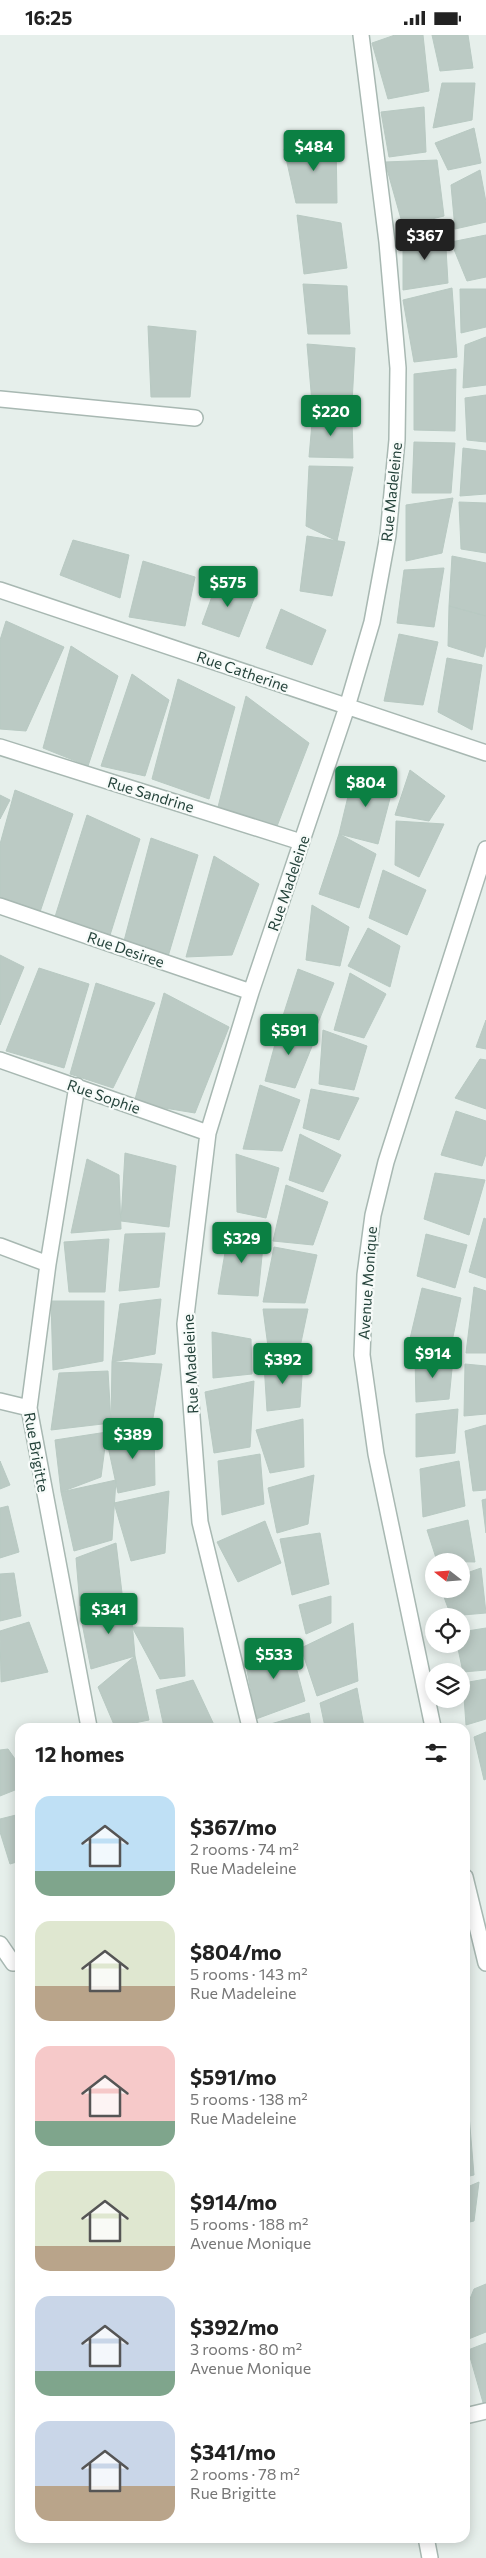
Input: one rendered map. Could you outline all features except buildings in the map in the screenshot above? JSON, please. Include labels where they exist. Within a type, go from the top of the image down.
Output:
[{"type":"street","name":"Rue Madeleine","points":[[249,1723],[200,1522],[185,1324],[208,1133],[251,992],[347,707],[372,622],[388,535],[397,422],[398,368],[387,242],[361,35]]},
{"type":"street","points":[[0,399],[195,418]]},
{"type":"street","name":"Rue Catherine","points":[[0,590],[486,753]]},
{"type":"street","name":"Rue Sandrine","points":[[0,747],[302,842]]},
{"type":"street","name":"Avenue Monique","points":[[432,1723],[376,1454],[362,1355],[365,1275],[372,1215],[386,1162],[486,849]]},
{"type":"street","name":"Rue Desiree","points":[[0,906],[251,992]]},
{"type":"street","name":"Rue Sophie","points":[[0,1060],[208,1133]]},
{"type":"street","name":"Rue Brigitte","points":[[77,1086],[48,1264],[28,1408],[88,1723]]},
{"type":"street","points":[[0,1246],[48,1264]]},
{"type":"street","points":[[0,1401],[28,1408]]},
{"type":"street","points":[[470,1897],[486,1963]]},
{"type":"street","points":[[0,1944],[13,1963],[15,1963]]},
{"type":"street","points":[[470,2415],[486,2411]]},
{"type":"street","points":[[427,2543],[430,2558]]}]
